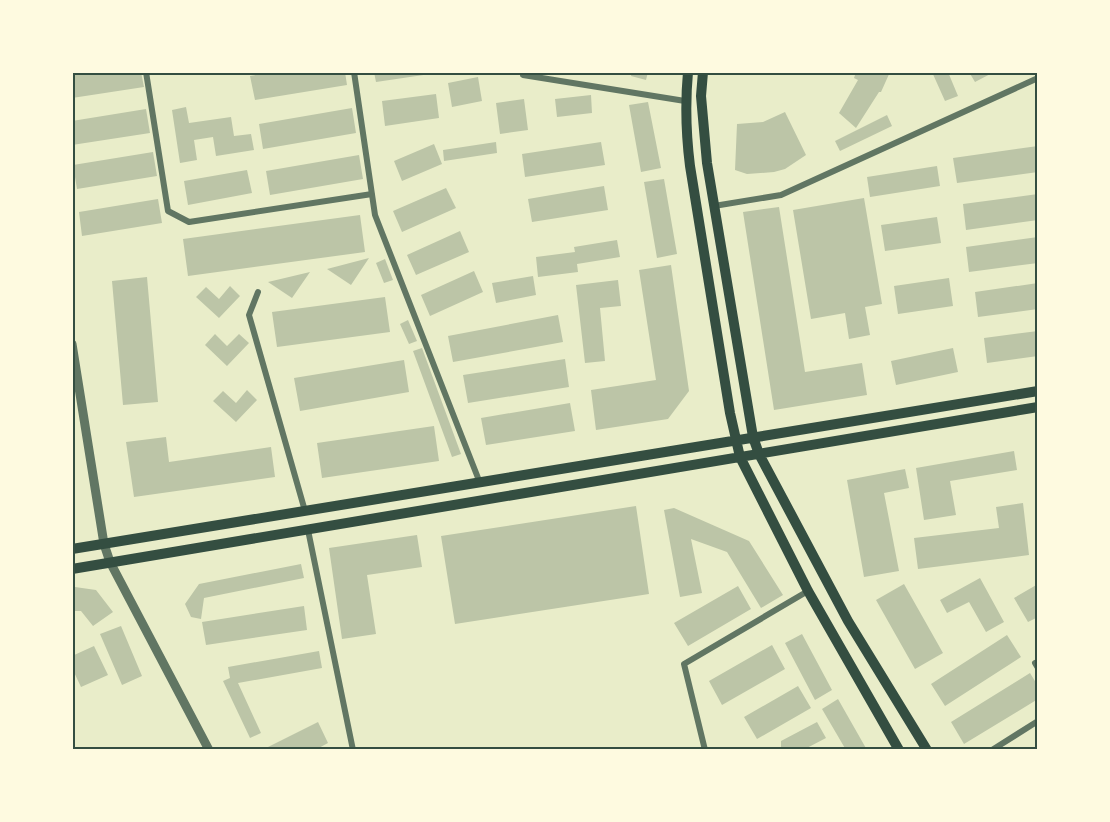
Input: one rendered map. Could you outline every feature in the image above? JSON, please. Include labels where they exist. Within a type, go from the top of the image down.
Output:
[{"type":"main road","points":[[688,72],[685,101],[690,166],[735,440],[740,457],[808,591],[900,750]]},
{"type":"main road","points":[[704,72],[703,124],[714,206],[753,437],[759,454],[848,621],[927,750]]},
{"type":"main road","points":[[72,549],[1038,391]]},
{"type":"main road","points":[[72,569],[1038,407]]},
{"type":"street","points":[[146,72],[168,211],[189,222],[372,194]]},
{"type":"street","points":[[354,72],[375,215],[480,483]]},
{"type":"street","points":[[524,72],[523,75],[685,101]]},
{"type":"street","points":[[714,206],[781,195],[1038,78]]},
{"type":"street","points":[[258,292],[249,315],[306,512]]},
{"type":"street","points":[[72,344],[104,544],[110,562],[209,750]]},
{"type":"street","points":[[308,530],[353,750]]},
{"type":"street","points":[[705,750],[684,664],[808,591]]},
{"type":"street","points":[[992,750],[1038,721]]},
{"type":"building","points":[[141,72],[144,87],[72,98],[72,74]]},
{"type":"building","points":[[273,72],[345,72],[347,85],[255,100],[250,76]]},
{"type":"building","points":[[374,72],[437,72],[437,73],[376,82]]},
{"type":"building","points":[[632,72],[648,72],[646,80],[631,76]]},
{"type":"building","points":[[856,72],[890,72],[881,92],[856,128],[839,113],[858,80],[854,78]]},
{"type":"building","points":[[932,72],[948,72],[958,96],[945,101]]},
{"type":"building","points":[[969,72],[994,72],[975,82]]},
{"type":"building","points":[[478,77],[482,101],[452,107],[448,83]]},
{"type":"building","points":[[436,94],[439,118],[385,126],[382,101]]},
{"type":"building","points":[[591,95],[592,113],[557,117],[555,99]]},
{"type":"building","points":[[524,99],[528,130],[500,134],[496,103]]},
{"type":"building","points":[[648,102],[661,168],[641,172],[629,105]]},
{"type":"building","points":[[186,107],[189,123],[231,117],[234,136],[251,134],[254,150],[216,156],[213,137],[194,140],[197,160],[180,163],[172,110]]},
{"type":"building","points":[[352,108],[356,133],[263,149],[259,124]]},
{"type":"building","points":[[146,109],[150,133],[72,145],[72,121]]},
{"type":"building","points":[[785,112],[806,155],[785,169],[774,172],[747,174],[735,170],[737,124],[763,122]]},
{"type":"building","points":[[887,115],[892,126],[840,151],[835,141]]},
{"type":"building","points":[[496,142],[497,153],[444,161],[443,150]]},
{"type":"building","points":[[601,142],[605,165],[525,177],[522,154]]},
{"type":"building","points":[[434,144],[442,164],[402,181],[394,161]]},
{"type":"building","points":[[1038,146],[1038,172],[957,183],[953,158]]},
{"type":"building","points":[[153,152],[157,176],[77,189],[73,165]]},
{"type":"building","points":[[359,155],[363,179],[270,195],[266,171]]},
{"type":"building","points":[[937,166],[940,186],[870,197],[867,177]]},
{"type":"building","points":[[247,170],[252,193],[188,205],[184,181]]},
{"type":"building","points":[[664,179],[677,254],[657,258],[644,182]]},
{"type":"building","points":[[604,186],[608,210],[532,222],[528,199]]},
{"type":"building","points":[[446,188],[456,208],[402,232],[393,211]]},
{"type":"building","points":[[1038,194],[1038,220],[966,230],[963,204]]},
{"type":"building","points":[[864,198],[882,304],[865,307],[870,335],[849,339],[845,313],[811,319],[793,210]]},
{"type":"building","points":[[158,199],[162,223],[82,236],[79,212]]},
{"type":"building","points":[[779,207],[805,372],[862,363],[867,395],[774,410],[743,212]]},
{"type":"building","points":[[360,215],[365,252],[188,276],[183,239]]},
{"type":"building","points":[[937,217],[941,243],[885,251],[881,225]]},
{"type":"building","points":[[460,231],[469,252],[416,275],[407,255]]},
{"type":"building","points":[[1038,237],[1038,263],[969,272],[966,247]]},
{"type":"building","points":[[617,240],[620,257],[577,264],[578,272],[538,277],[536,257],[575,252],[574,247]]},
{"type":"building","points":[[369,258],[351,285],[327,269]]},
{"type":"building","points":[[385,259],[393,280],[384,283],[376,263]]},
{"type":"building","points":[[671,265],[689,391],[668,419],[596,430],[591,390],[656,380],[639,270]]},
{"type":"building","points":[[474,271],[483,292],[430,316],[421,295]]},
{"type":"building","points":[[310,272],[292,298],[268,282]]},
{"type":"building","points":[[533,276],[536,295],[496,303],[492,283]]},
{"type":"building","points":[[147,277],[158,402],[123,405],[112,281]]},
{"type":"building","points":[[949,278],[953,306],[898,314],[894,286]]},
{"type":"building","points":[[618,280],[621,306],[600,308],[605,361],[585,363],[576,285]]},
{"type":"building","points":[[1038,283],[1038,309],[978,317],[975,292]]},
{"type":"building","points":[[230,286],[240,296],[219,318],[196,297],[206,287],[219,299]]},
{"type":"building","points":[[385,297],[390,332],[277,347],[272,312]]},
{"type":"building","points":[[558,315],[563,342],[453,362],[448,336]]},
{"type":"building","points":[[408,320],[417,341],[409,344],[400,324]]},
{"type":"building","points":[[1038,331],[1038,356],[987,363],[984,338]]},
{"type":"building","points":[[215,334],[227,346],[239,334],[249,343],[227,366],[205,345]]},
{"type":"building","points":[[422,348],[461,454],[452,457],[413,351]]},
{"type":"building","points":[[953,348],[958,372],[896,385],[891,361]]},
{"type":"building","points":[[565,359],[569,387],[468,403],[463,375]]},
{"type":"building","points":[[404,360],[409,392],[300,411],[294,378]]},
{"type":"building","points":[[247,390],[257,400],[236,422],[213,401],[223,391],[236,403]]},
{"type":"building","points":[[570,403],[575,431],[486,445],[481,418]]},
{"type":"building","points":[[434,426],[439,461],[322,478],[317,443]]},
{"type":"building","points":[[166,437],[169,462],[271,447],[275,477],[134,497],[126,442]]},
{"type":"building","points":[[1014,451],[1017,470],[950,481],[956,515],[924,520],[916,468]]},
{"type":"building","points":[[905,469],[909,488],[884,493],[899,571],[864,577],[847,480]]},
{"type":"building","points":[[1023,503],[1029,555],[918,569],[914,538],[999,528],[996,507]]},
{"type":"building","points":[[636,506],[649,594],[455,624],[441,536]]},
{"type":"building","points":[[674,508],[749,541],[783,595],[761,608],[727,552],[691,539],[702,593],[680,597],[664,510]]},
{"type":"building","points":[[417,535],[422,567],[367,575],[376,634],[342,639],[329,548]]},
{"type":"building","points":[[301,564],[304,578],[204,598],[201,619],[191,617],[185,604],[199,584]]},
{"type":"building","points":[[980,578],[1004,622],[986,632],[969,602],[947,613],[940,600]]},
{"type":"building","points":[[904,584],[943,653],[915,669],[876,600]]},
{"type":"building","points":[[1038,584],[1038,617],[1028,622],[1014,598]]},
{"type":"building","points":[[738,586],[751,609],[688,646],[674,623]]},
{"type":"building","points":[[72,588],[96,590],[113,612],[93,626],[81,611],[72,611]]},
{"type":"building","points":[[304,606],[307,630],[206,645],[202,622]]},
{"type":"building","points":[[121,626],[142,676],[122,685],[100,634]]},
{"type":"building","points":[[802,634],[832,690],[815,700],[785,643]]},
{"type":"building","points":[[1007,635],[1021,657],[945,706],[931,684]]},
{"type":"building","points":[[772,645],[785,669],[722,705],[709,681]]},
{"type":"building","points":[[94,646],[108,675],[81,687],[72,668],[72,656]]},
{"type":"building","points":[[319,651],[322,668],[238,683],[261,733],[250,738],[223,681],[230,678],[228,667]]},
{"type":"building","points":[[1030,673],[1038,686],[1038,699],[964,744],[951,722]]},
{"type":"building","points":[[798,686],[811,708],[757,739],[744,717]]},
{"type":"building","points":[[838,699],[867,750],[846,750],[822,709]]},
{"type":"building","points":[[318,722],[328,743],[315,750],[262,750]]},
{"type":"building","points":[[817,722],[826,738],[803,750],[781,750],[781,741]]}]
